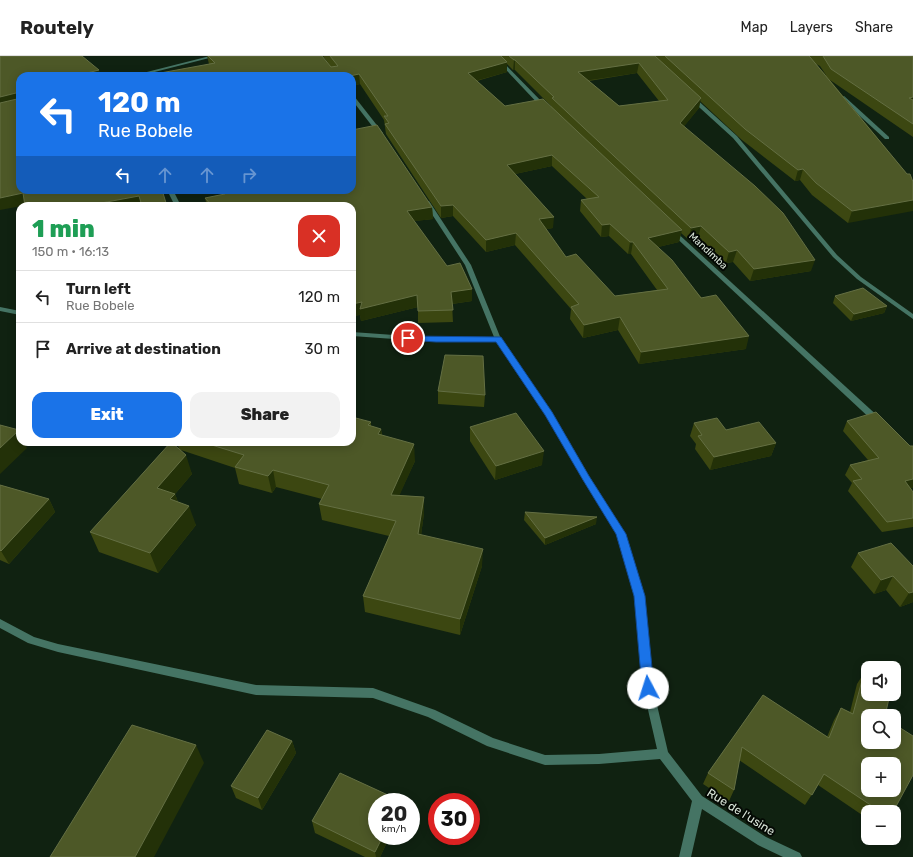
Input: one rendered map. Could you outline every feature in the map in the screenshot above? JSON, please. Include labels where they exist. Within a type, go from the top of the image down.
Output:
[{"type":"street","points":[[149,72],[214,56]]},
{"type":"street","points":[[495,56],[547,110]]},
{"type":"street","points":[[837,93],[887,138]]},
{"type":"street","points":[[688,94],[735,137],[835,256],[859,278],[913,317]]},
{"type":"street","points":[[356,102],[384,139]]},
{"type":"street","name":"Rue de l'usine","points":[[420,192],[468,265],[498,339],[549,414],[586,478],[621,534],[640,596],[648,688],[663,754],[698,800],[762,841],[796,857]]},
{"type":"street","name":"Mandimba","points":[[669,228],[884,427]]},
{"type":"street","points":[[0,309],[16,312]]},
{"type":"street","points":[[356,334],[436,340],[498,339]]},
{"type":"street","points":[[0,623],[31,640],[58,648],[256,690],[372,693],[431,713],[491,742],[545,760],[599,759],[663,754]]},
{"type":"street","points":[[685,857],[698,800]]},
{"type":"building","points":[[0,56],[82,56],[99,70],[91,72],[16,72],[16,93],[0,97]]},
{"type":"building","points":[[208,56],[322,56],[331,67],[338,66],[330,56],[501,56],[507,62],[468,73],[505,106],[543,99],[682,230],[648,238],[672,260],[701,298],[716,295],[749,336],[641,352],[620,317],[584,325],[571,307],[579,304],[516,233],[486,240],[453,205],[441,206],[385,124],[389,123],[384,116],[388,116],[359,74],[356,75],[356,72],[166,72],[215,63]],"holes":[[[552,155],[599,197],[581,200],[602,225],[610,224],[630,242],[633,242],[668,289],[615,296],[576,254],[566,257],[539,219],[554,217],[507,165]]]},
{"type":"building","points":[[509,56],[655,56],[701,98],[680,123],[755,186],[783,213],[815,260],[754,269],[737,250],[729,252],[701,226],[691,228],[552,98],[554,97]],"holes":[[[639,63],[668,100],[619,106],[578,72]]]},
{"type":"building","points":[[665,56],[809,56],[907,174],[910,174],[913,182],[913,200],[852,211],[816,183],[803,169],[798,170],[745,129]]},
{"type":"building","points":[[823,56],[913,56],[913,97],[909,98],[913,100],[913,124],[831,69]]},
{"type":"building","points":[[16,99],[16,194],[18,194],[0,198],[0,103]]},
{"type":"building","points":[[377,125],[432,207],[407,211],[447,266],[460,263],[472,289],[451,292],[453,310],[418,311],[417,295],[360,309],[362,302],[356,303],[356,202],[208,202],[205,198],[225,194],[356,194],[356,129]]},
{"type":"building","points":[[23,194],[163,194],[166,202],[141,202],[139,196],[107,202],[24,202]]},
{"type":"building","points":[[863,288],[887,306],[854,314],[835,296]]},
{"type":"building","points":[[445,355],[483,356],[485,395],[438,391]]},
{"type":"building","points":[[876,412],[910,446],[913,446],[913,479],[905,481],[913,492],[913,518],[887,522],[853,481],[862,479],[850,465],[879,458],[847,421]]},
{"type":"building","points":[[516,413],[544,451],[496,466],[470,427]]},
{"type":"building","points":[[356,418],[371,422],[368,425],[381,429],[378,434],[414,444],[391,495],[424,497],[418,534],[483,549],[460,619],[363,596],[396,521],[319,504],[329,485],[273,470],[268,476],[235,467],[244,455],[215,446],[356,446]]},
{"type":"building","points":[[717,418],[726,430],[759,422],[776,443],[714,457],[698,436],[702,435],[694,423]]},
{"type":"building","points":[[0,425],[16,429],[16,433],[0,448]]},
{"type":"building","points":[[167,446],[176,446],[186,455],[157,488],[175,494],[170,499],[189,506],[150,553],[90,532]]},
{"type":"building","points":[[0,485],[49,499],[1,551],[0,550]]},
{"type":"building","points":[[525,512],[597,517],[545,538]]},
{"type":"building","points":[[891,543],[913,566],[913,592],[909,593],[893,576],[881,580],[858,553]]},
{"type":"building","points":[[861,684],[861,701],[888,701],[887,709],[861,709],[861,749],[901,749],[901,728],[913,736],[913,775],[897,805],[870,805],[824,774],[812,795],[742,747],[734,790],[708,773],[763,695],[829,738],[841,708],[853,714]]},
{"type":"building","points":[[132,725],[196,745],[135,857],[50,857]]},
{"type":"building","points":[[267,730],[292,741],[258,798],[231,786]]},
{"type":"building","points":[[340,773],[384,793],[368,793],[368,845],[378,845],[375,852],[312,821]]},
{"type":"route","points":[[408,338],[436,340],[498,339],[549,414],[586,478],[621,534],[640,596],[648,688]]}]
